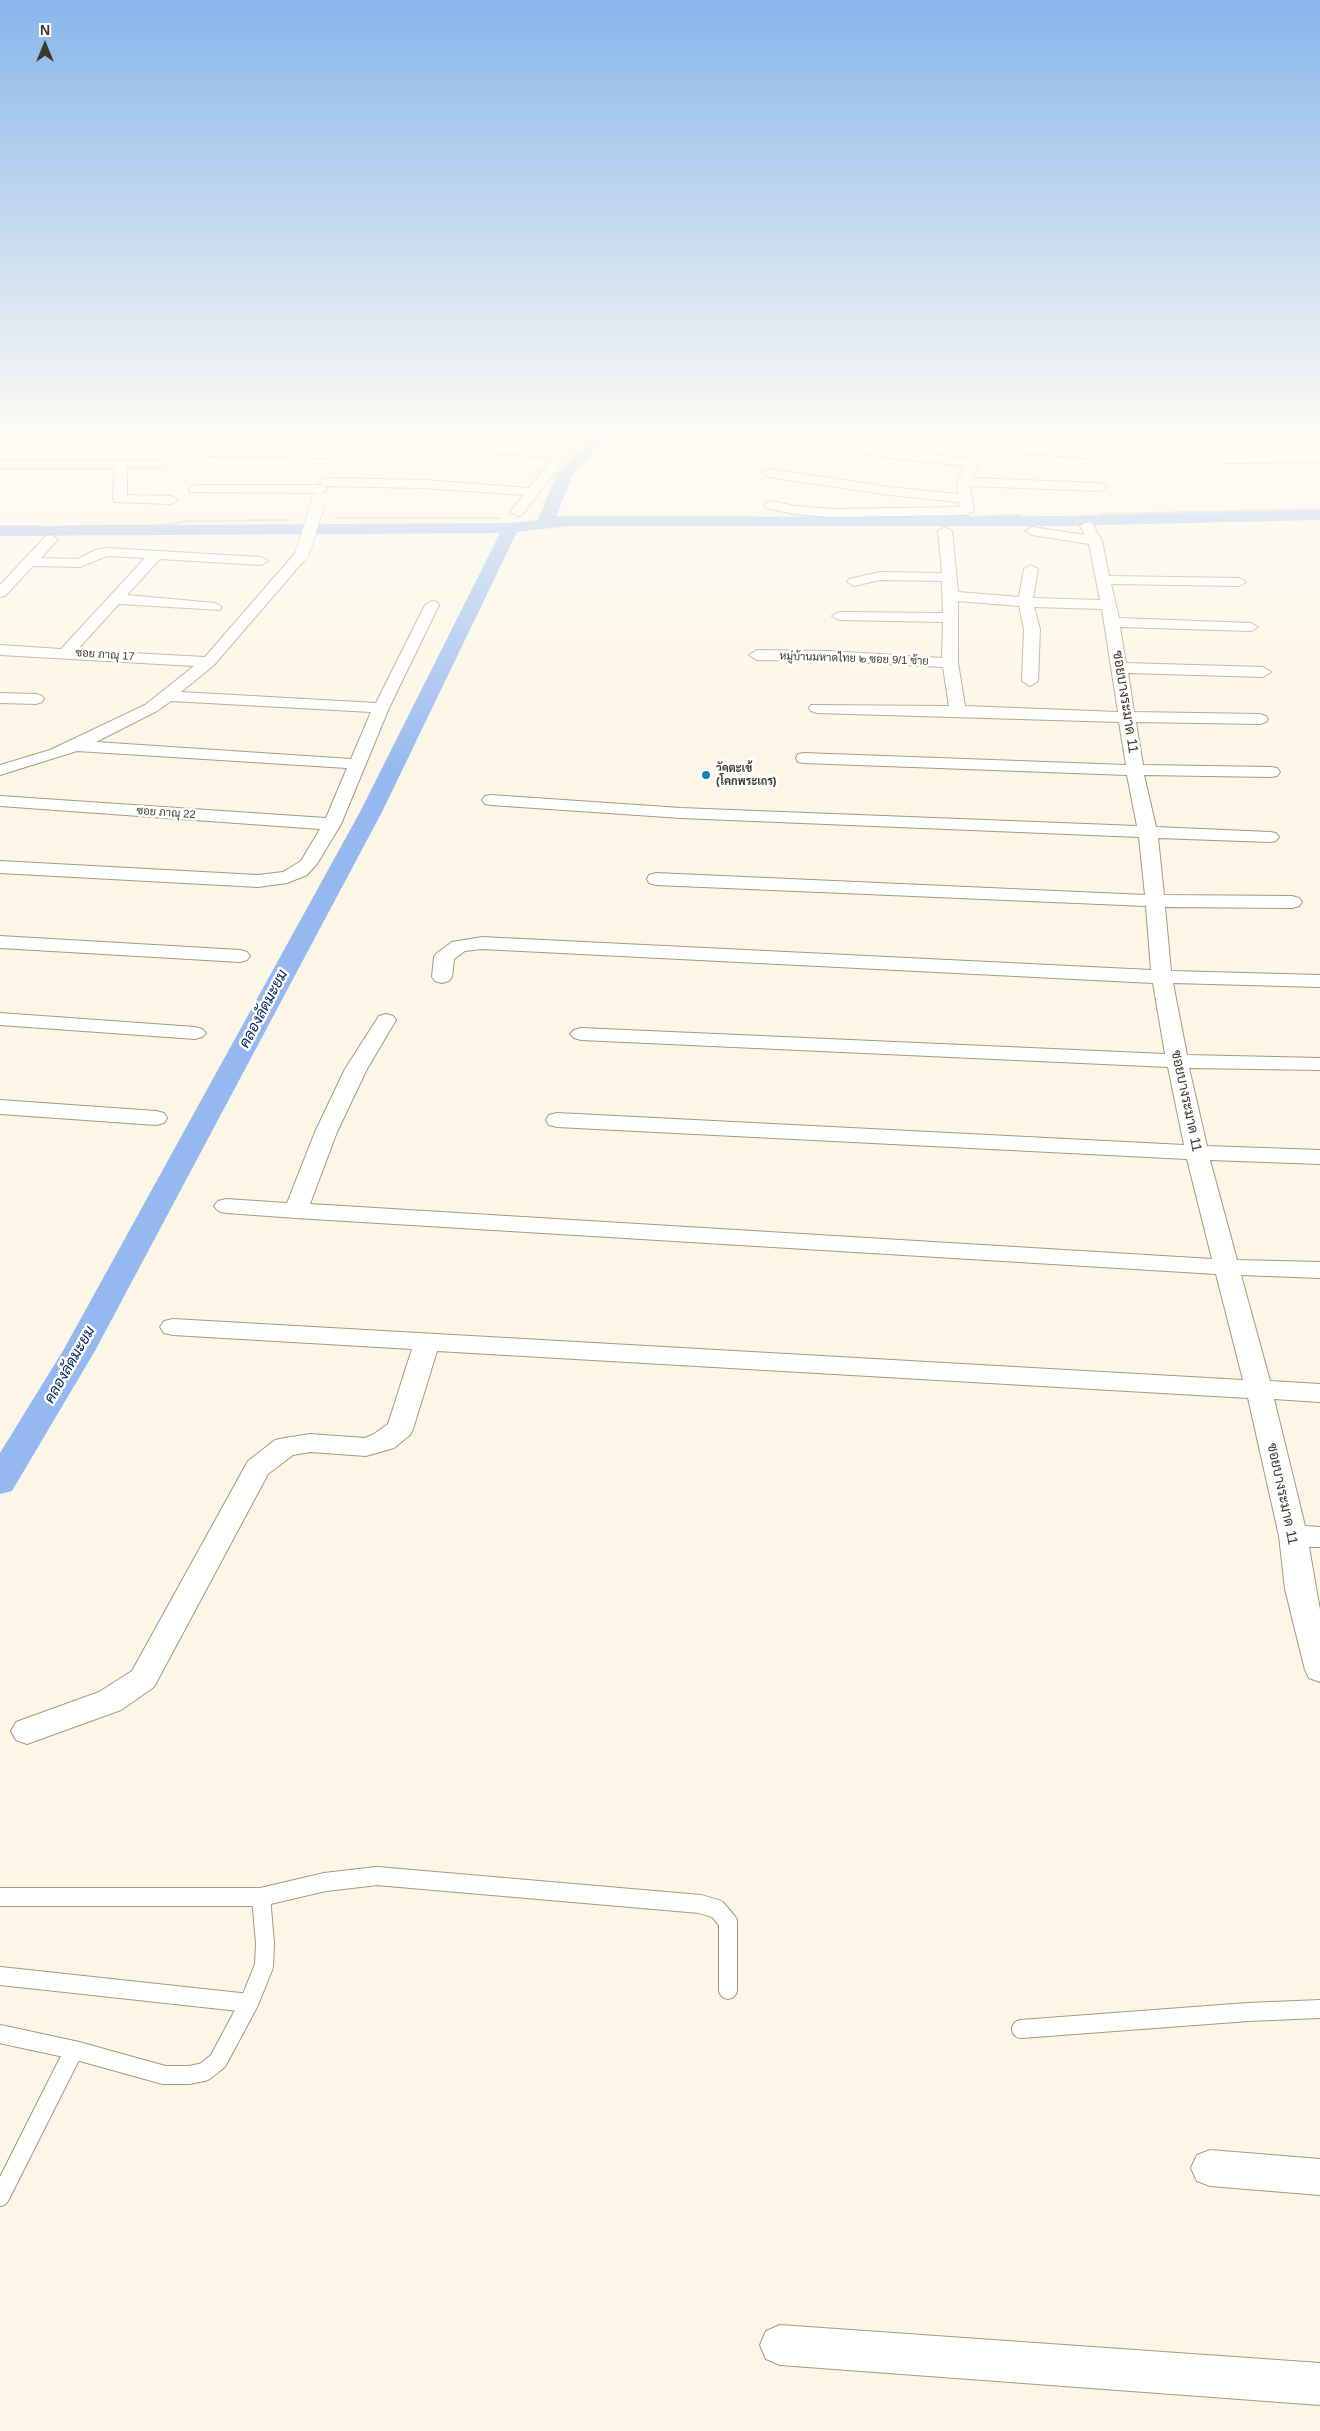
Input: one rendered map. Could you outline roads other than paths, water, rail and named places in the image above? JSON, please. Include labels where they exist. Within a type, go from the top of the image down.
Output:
[{"type":"street","points":[[0,593],[28,562],[39,546]]},
{"type":"street","points":[[0,770],[56,754],[75,746],[151,708],[168,696],[182,682],[209,662],[302,554],[304,546]]},
{"type":"street","points":[[946,546],[951,596],[950,663],[958,711]]},
{"type":"street","name":"ซอยบางระมาด 11","points":[[1094,546],[1110,614],[1135,770],[1148,833],[1162,977],[1177,1061],[1197,1153],[1259,1390],[1306,1537],[1300,1589],[1320,1670]]},
{"type":"street","points":[[28,562],[80,563],[100,553],[107,552],[261,561]]},
{"type":"street","points":[[66,652],[156,555]]},
{"type":"street","points":[[1030,681],[1032,629],[1025,602],[1031,569]]},
{"type":"street","points":[[854,582],[880,576],[948,577]]},
{"type":"street","points":[[1102,580],[1239,582]]},
{"type":"street","points":[[951,596],[1025,602],[1110,614],[1251,626]]},
{"type":"street","points":[[116,599],[215,607]]},
{"type":"street","points":[[3,871],[274,880],[287,877],[308,864],[332,824],[381,708],[432,605]]},
{"type":"street","points":[[839,616],[951,618]]},
{"type":"street","name":"ซอย ภาณุ 17","points":[[0,650],[66,652],[209,662]]},
{"type":"street","name":"หมู่บ้านมหาดไทย ๒ ซอย 9/1 ซ้าย","points":[[757,655],[831,656],[950,663]]},
{"type":"street","points":[[1120,668],[1263,672]]},
{"type":"street","points":[[168,696],[381,708]]},
{"type":"street","points":[[0,698],[36,699]]},
{"type":"street","points":[[817,708],[1260,719]]},
{"type":"street","points":[[75,746],[357,764]]},
{"type":"street","points":[[0,752],[56,754]]},
{"type":"street","points":[[804,758],[1135,770],[1272,772]]},
{"type":"street","points":[[491,800],[681,813],[1270,837]]},
{"type":"street","name":"ซอย ภาณุ 22","points":[[0,801],[332,824]]},
{"type":"street","points":[[656,879],[1154,900],[1292,902]]},
{"type":"street","points":[[0,942],[240,956]]},
{"type":"street","points":[[442,977],[444,957],[459,946],[482,943],[1162,977],[1320,981]]},
{"type":"street","points":[[0,1019],[195,1033]]},
{"type":"street","points":[[296,1211],[326,1132],[356,1070],[386,1020]]},
{"type":"street","points":[[581,1034],[1177,1061],[1320,1064]]},
{"type":"street","points":[[0,1107],[156,1118]]},
{"type":"street","points":[[557,1120],[1197,1153],[1320,1157]]},
{"type":"street","points":[[226,1206],[1227,1267],[1320,1270]]},
{"type":"street","points":[[173,1327],[1320,1393]]},
{"type":"street","points":[[27,1731],[110,1701],[143,1679],[258,1468],[285,1447],[310,1443],[366,1447],[384,1441],[400,1429],[427,1341]]},
{"type":"street","points":[[1210,2168],[1320,2176]]},
{"type":"street","points":[[780,2345],[1320,2384]]},
{"type":"lane","points":[[0,1896],[261,1897],[325,1882],[377,1876],[700,1904],[718,1909],[728,1922],[728,1990]]},
{"type":"lane","points":[[0,2034],[74,2050],[164,2075],[189,2075],[204,2072],[218,2061],[249,2003],[264,1966],[261,1897]]},
{"type":"lane","points":[[0,1976],[249,2003]]},
{"type":"lane","points":[[1021,2029],[1248,2012],[1320,2009]]},
{"type":"lane","points":[[0,2197],[74,2050]]},
{"type":"waterway","name":"คลองลัดมะยม","points":[[0,1482],[80,1349],[371,812],[502,546]]},
{"type":"place","name":"วัดตะเข้ (โคกพระเถร)","points":[[706,775]]}]
